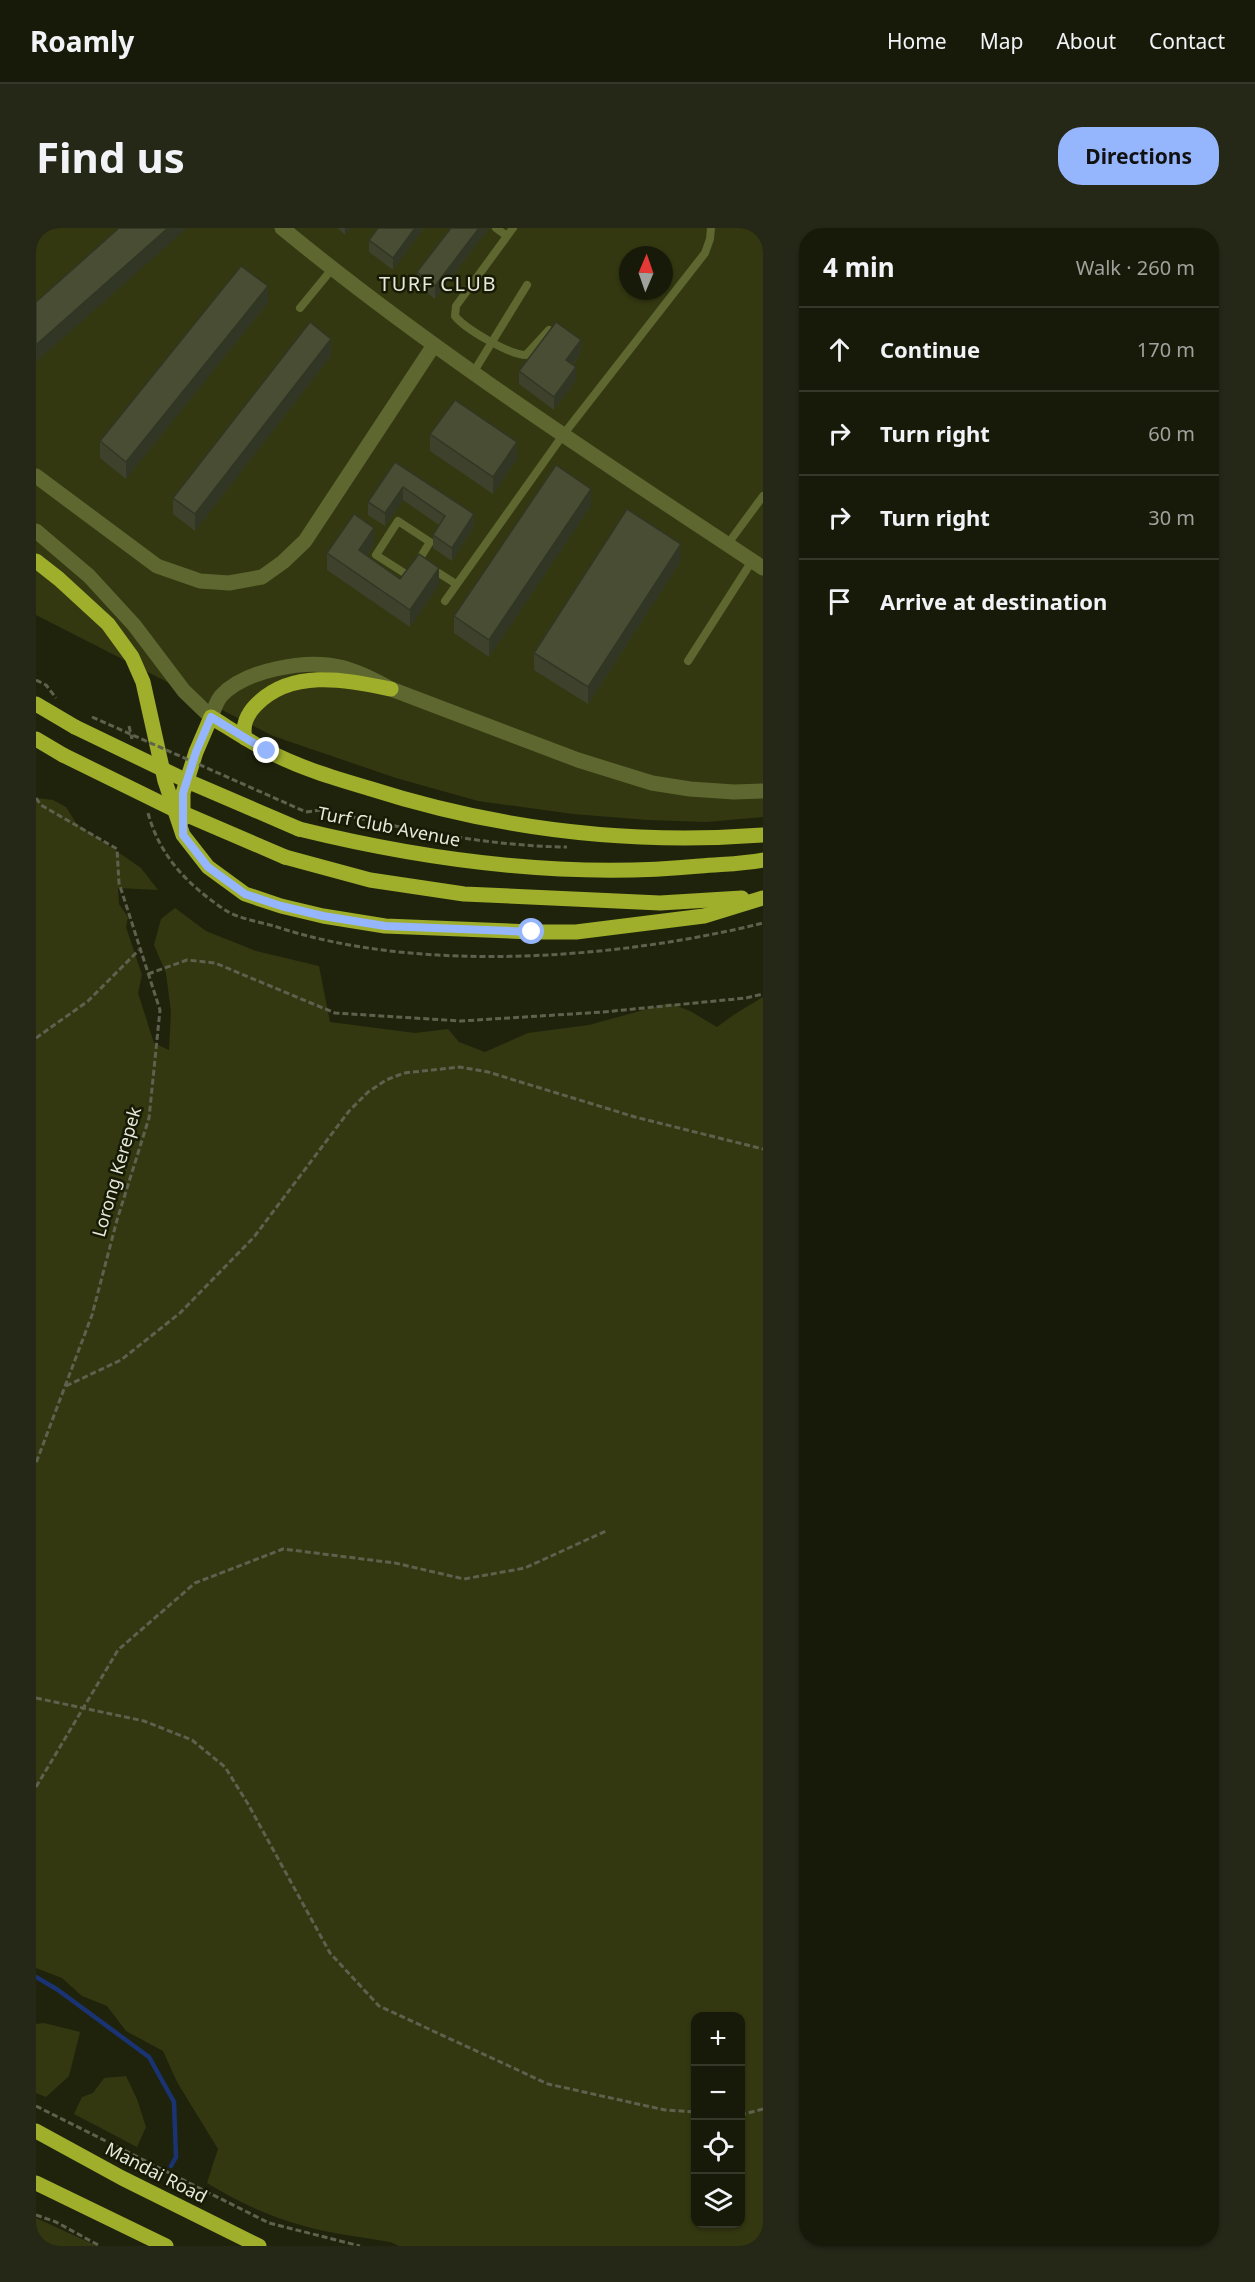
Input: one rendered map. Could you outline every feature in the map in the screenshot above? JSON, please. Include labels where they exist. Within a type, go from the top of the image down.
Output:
[{"type":"main road","points":[[36,561],[108,624],[132,657],[143,682],[165,781],[183,835],[208,867],[245,894],[323,916],[385,926],[576,932],[704,916],[763,898]]},
{"type":"main road","points":[[245,738],[244,729],[250,711],[266,695],[292,683],[325,678],[391,689]]},
{"type":"main road","name":"Turf Club Avenue","points":[[36,704],[75,727],[185,780],[299,829],[371,847],[454,860],[541,868],[649,871],[763,860]]},
{"type":"main road","points":[[183,835],[183,793],[196,752],[211,717],[267,751],[325,775],[412,802],[498,822],[609,837],[711,839],[763,835]]},
{"type":"main road","points":[[36,739],[63,755],[171,808],[285,857],[370,880],[464,894],[660,903],[763,898]]},
{"type":"main road","name":"Mandai Road","points":[[36,2131],[122,2178],[259,2246]]},
{"type":"main road","points":[[36,2183],[146,2243],[165,2246]]},
{"type":"street","points":[[282,228],[332,269],[473,373],[758,565]]},
{"type":"street","points":[[36,476],[157,566],[200,580],[229,583],[262,577],[283,562],[305,541],[434,345]]},
{"type":"street","points":[[36,531],[96,584],[134,625],[184,691],[211,717],[219,698],[245,678],[279,668],[311,665],[339,667],[578,760],[652,783],[690,789],[763,791]]},
{"type":"lane","points":[[496,228],[507,236]]},
{"type":"lane","points":[[513,228],[454,311],[458,320],[492,342],[519,355],[526,355],[549,330]]},
{"type":"lane","points":[[445,601],[563,435],[705,253],[711,228]]},
{"type":"lane","points":[[300,308],[332,269]]},
{"type":"lane","points":[[473,373],[527,285]]},
{"type":"lane","points":[[727,545],[763,496]]},
{"type":"lane","points":[[398,521],[430,542],[410,576],[406,576],[377,557],[377,552],[385,541],[398,521]]},
{"type":"lane","points":[[376,535],[385,541]]},
{"type":"lane","points":[[420,560],[456,584]]},
{"type":"lane","points":[[687,661],[758,565]]},
{"type":"path","points":[[36,680],[46,685],[59,702]]},
{"type":"path","points":[[88,715],[306,812],[321,810],[414,830],[536,847],[568,847]]},
{"type":"path","points":[[129,726],[134,747]]},
{"type":"path","name":"Lorong Kerepek","points":[[36,798],[41,805],[117,849],[119,883],[160,1011],[150,1118],[117,1220],[92,1315],[36,1463]]},
{"type":"path","points":[[147,807],[160,847],[179,874],[227,911],[314,939],[400,951],[466,956],[552,955],[650,944],[763,923]]},
{"type":"path","points":[[36,1038],[87,1001],[139,950]]},
{"type":"path","points":[[148,974],[188,960],[215,963],[335,1013],[461,1021],[603,1012],[746,998],[763,993]]},
{"type":"path","points":[[66,1386],[121,1360],[180,1313],[254,1237],[349,1112],[368,1092],[386,1080],[404,1073],[460,1067],[488,1072],[635,1117],[763,1149]]},
{"type":"path","points":[[36,1787],[118,1650],[195,1583],[283,1549],[395,1563],[464,1579],[525,1568],[608,1530]]},
{"type":"path","points":[[36,1698],[144,1721],[192,1740],[225,1767],[248,1804],[330,1953],[379,2006],[548,2084],[665,2110],[691,2112]]},
{"type":"path","points":[[36,2106],[269,2223],[360,2246]]},
{"type":"path","points":[[745,2114],[763,2109]]},
{"type":"path","points":[[36,2215],[100,2246]]},
{"type":"green space","points":[[36,228],[763,228],[763,817],[707,822],[648,820],[573,814],[478,801],[396,778],[273,736],[36,615]]},
{"type":"green space","points":[[36,798],[53,800],[66,807],[76,823],[141,868],[158,890],[118,888],[119,904],[128,917],[126,927],[142,975],[138,993],[154,1043],[169,1050],[171,1012],[166,973],[154,945],[161,919],[175,908],[206,931],[256,951],[319,966],[330,1022],[415,1033],[448,1029],[459,1042],[485,1052],[528,1033],[589,1025],[669,1003],[690,1011],[717,1027],[763,997],[763,2246],[399,2246],[390,2242],[315,2229],[278,2218],[207,2183],[218,2149],[177,2082],[163,2051],[126,2031],[107,2006],[82,1996],[62,1978],[36,1968]]},
{"type":"green space","points":[[44,2023],[80,2032],[69,2076],[46,2097],[36,2093],[36,2024]]},
{"type":"green space","points":[[126,2076],[137,2099],[146,2127],[137,2147],[74,2114],[82,2097],[93,2093],[104,2078]]},
{"type":"green space","points":[[36,2218],[97,2246],[36,2246]]},
{"type":"building","points":[[119,228],[168,228],[36,345],[36,302]]},
{"type":"building","points":[[378,228],[415,228],[393,258],[369,240]]},
{"type":"building","points":[[451,228],[479,228],[435,286],[417,272]]},
{"type":"building","points":[[241,266],[268,286],[126,462],[100,441]]},
{"type":"building","points":[[310,322],[331,339],[195,514],[173,498]]},
{"type":"building","points":[[556,322],[581,340],[566,360],[576,367],[554,397],[519,371]]},
{"type":"building","points":[[455,400],[517,442],[493,477],[430,434]]},
{"type":"building","points":[[395,462],[474,514],[452,548],[433,535],[445,516],[403,487],[385,513],[368,502]]},
{"type":"building","points":[[556,465],[591,489],[489,640],[454,616]]},
{"type":"building","points":[[627,509],[681,544],[588,687],[534,653]]},
{"type":"building","points":[[354,514],[374,528],[359,550],[400,579],[419,554],[439,568],[410,610],[327,553]]},
{"type":"waterway","points":[[36,1977],[58,1990],[149,2057],[174,2102],[176,2157],[171,2166]]},
{"type":"district","name":"TURF CLUB","points":[[438,284]]},
{"type":"route","points":[[267,751],[211,717],[196,752],[183,793],[183,835],[208,867],[245,894],[323,916],[385,926],[532,932]]}]
